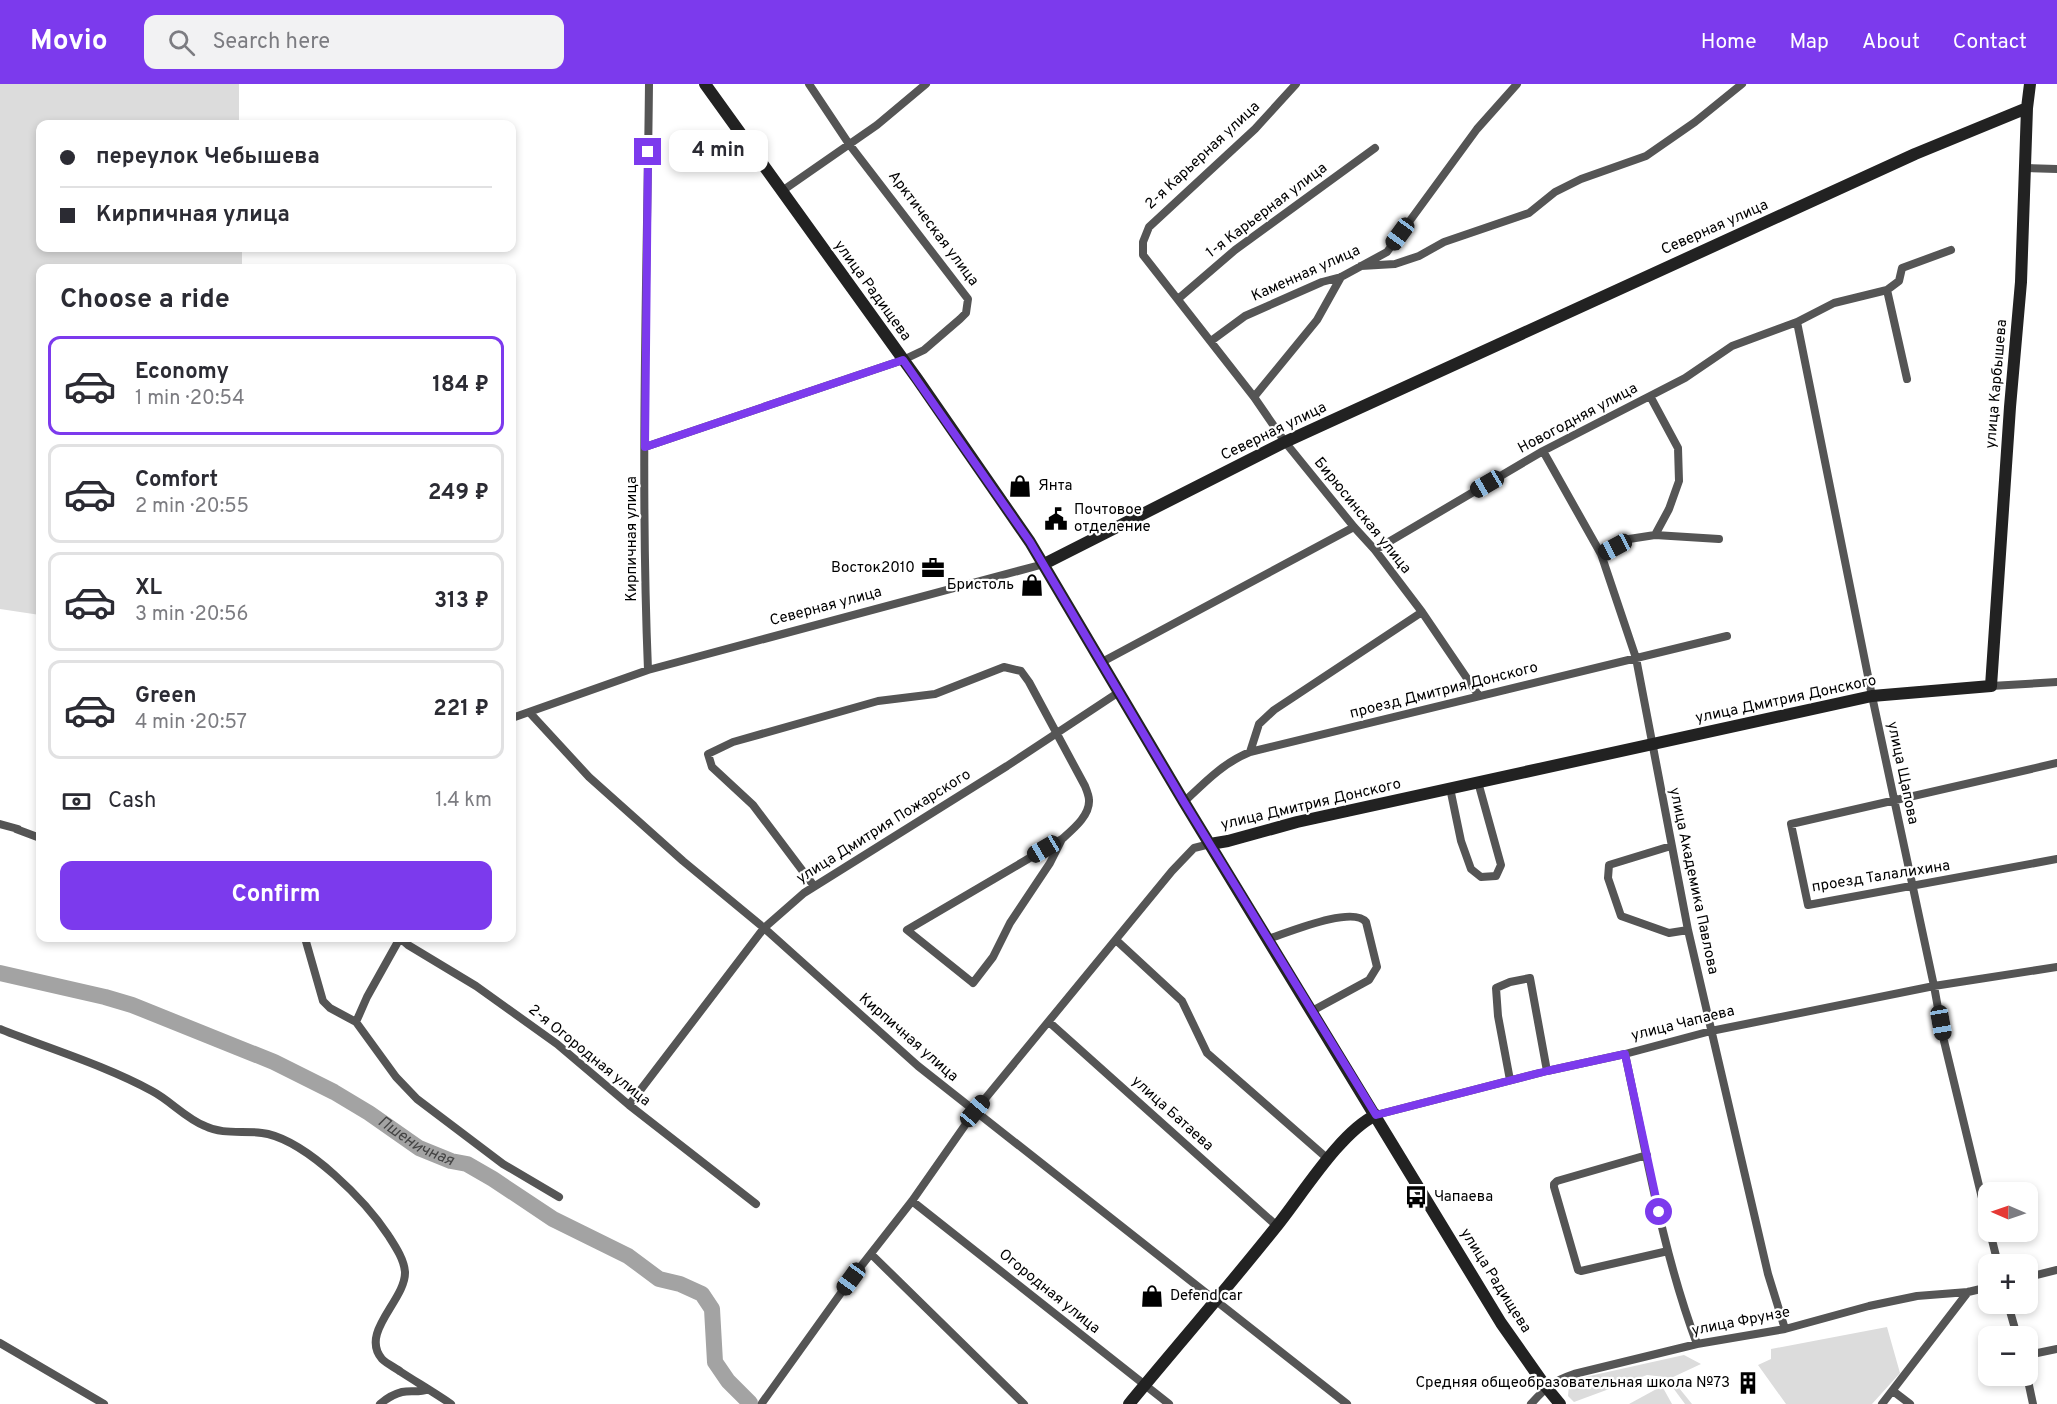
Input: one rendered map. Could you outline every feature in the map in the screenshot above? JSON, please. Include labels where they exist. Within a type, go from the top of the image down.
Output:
[{"type":"main road","name":"улица Радищева","points":[[705,84],[903,360],[1044,564],[1184,802],[1501,1323],[1560,1404]]},
{"type":"main road","name":"улица Карбышева","points":[[1991,686],[2009,419],[2021,282],[2024,168],[2030,84]]},
{"type":"main road","name":"Северная улица","points":[[1044,564],[1285,442],[1915,154],[2027,108]]},
{"type":"main road","name":"улица Дмитрия Донского","points":[[1210,844],[1297,822],[1872,696],[1991,686]]},
{"type":"main road","name":"улица Чапаева","points":[[1129,1404],[1278,1226],[1328,1159],[1364,1121],[1376,1115]]},
{"type":"street","name":"Кирпичная улица","points":[[648,670],[645,593],[645,447],[649,84]]},
{"type":"street","points":[[809,84],[849,144]]},
{"type":"street","points":[[782,191],[877,125],[926,84]]},
{"type":"street","name":"2-я Карьерная улица","points":[[1143,255],[1143,242],[1149,227],[1255,129],[1296,84]]},
{"type":"street","name":"Каменная улица","points":[[1211,340],[1245,316],[1322,282],[1341,277],[1387,252],[1477,129],[1517,84]]},
{"type":"street","points":[[1361,266],[1395,264],[1419,256],[1444,242],[1529,213],[1555,192],[1581,178],[1646,156],[1695,122],[1742,84]]},
{"type":"street","name":"Арктическая улица","points":[[645,447],[903,360],[924,350],[966,313],[968,299],[849,144]]},
{"type":"street","name":"1-я Карьерная улица","points":[[1178,299],[1235,250],[1375,148]]},
{"type":"street","points":[[2024,168],[2057,169]]},
{"type":"street","points":[[1907,379],[1887,290],[1899,281],[1902,268],[1951,250]]},
{"type":"street","name":"Бирюсинская улица","points":[[1143,255],[1211,340],[1285,442],[1353,527],[1375,550],[1422,612],[1479,696]]},
{"type":"street","points":[[1254,397],[1317,320],[1341,277]]},
{"type":"street","name":"Новогодняя улица","points":[[1375,550],[1543,451],[1685,378],[1732,346],[1797,322],[1834,303],[1887,290]]},
{"type":"street","name":"улица Щапова","points":[[1797,322],[1944,1041],[1978,1182]]},
{"type":"street","points":[[1650,396],[1678,448],[1679,481],[1669,509],[1655,535]]},
{"type":"street","name":"улица Академика Павлова","points":[[1543,451],[1601,554],[1636,657],[1688,930],[1768,1274],[1785,1329]]},
{"type":"street","points":[[1102,662],[1353,527]]},
{"type":"street","points":[[1601,554],[1629,539],[1655,535],[1719,539]]},
{"type":"street","name":"Северная улица","points":[[516,717],[648,670],[1044,564]]},
{"type":"street","points":[[1250,752],[1259,724],[1274,710],[1422,612]]},
{"type":"street","name":"проезд Дмитрия Донского","points":[[1184,802],[1219,770],[1234,759],[1250,752],[1726,636]]},
{"type":"street","points":[[814,886],[753,805],[712,767],[708,754],[733,742],[879,701],[935,694],[1004,667],[1021,671],[1029,682],[1085,786],[1089,802],[1086,812],[1075,828],[1062,839],[908,930],[972,983],[993,957],[1010,923],[1050,863],[1062,839]]},
{"type":"street","name":"улица Дмитрия Донского","points":[[1991,686],[2057,682]]},
{"type":"street","name":"улица Дмитрия Пожарского","points":[[629,1105],[764,928],[804,893],[1119,692]]},
{"type":"street","name":"Кирпичная улица","points":[[530,713],[589,777],[682,861],[764,928],[918,1066],[1347,1404]]},
{"type":"street","name":"проезд Талалихина","points":[[2057,763],[1791,824],[1808,905],[2057,859]]},
{"type":"street","points":[[1450,788],[1461,841],[1471,869],[1481,878],[1496,876],[1501,865],[1478,782]]},
{"type":"street","points":[[0,824],[36,836]]},
{"type":"street","name":"улица Дмитрия Донского","points":[[762,1403],[851,1279],[912,1201],[975,1111],[1172,871],[1194,848],[1210,844]]},
{"type":"street","points":[[1671,846],[1610,865],[1608,878],[1621,916],[1668,933],[1688,930]]},
{"type":"street","points":[[1268,939],[1323,921],[1356,915],[1363,917],[1377,967],[1375,972],[1369,980],[1312,1011]]},
{"type":"street","points":[[1116,940],[1182,1001],[1208,1053],[1328,1159]]},
{"type":"street","points":[[306,942],[322,1001],[356,1022],[396,1077],[417,1099],[503,1164],[559,1197]]},
{"type":"street","points":[[356,1022],[367,997],[398,942]]},
{"type":"street","name":"2-я Огородная улица","points":[[405,942],[476,986],[557,1044],[629,1105],[756,1204]]},
{"type":"street","name":"улица Чапаева","points":[[1376,1115],[1711,1031],[1934,986],[2057,967]]},
{"type":"street","points":[[1509,1080],[1498,1016],[1496,988],[1510,982],[1530,978],[1547,1071]]},
{"type":"street","name":"улица Батаева","points":[[1049,1022],[1278,1226]]},
{"type":"street","points":[[0,1029],[102,1068],[154,1091],[204,1126],[219,1131],[265,1133],[291,1143],[309,1154],[372,1213],[404,1263],[403,1286],[378,1330],[376,1344],[382,1359],[451,1404]]},
{"type":"street","points":[[1625,1054],[1668,1251],[1697,1344]]},
{"type":"street","points":[[1647,1155],[1557,1181],[1554,1187],[1578,1270],[1668,1251]]},
{"type":"street","name":"Огородная улица","points":[[912,1201],[1168,1404]]},
{"type":"street","points":[[871,1254],[1024,1404]]},
{"type":"street","points":[[2038,1275],[2057,1270]]},
{"type":"street","name":"улица Фрунзе","points":[[1530,1404],[1546,1387],[1574,1374],[1697,1344],[1785,1329],[1878,1304],[1917,1296],[1978,1290]]},
{"type":"street","points":[[1882,1404],[1968,1292]]},
{"type":"street","points":[[0,1343],[104,1404]]},
{"type":"street","points":[[2038,1353],[2057,1348]]},
{"type":"street","points":[[2029,1386],[2033,1404]]},
{"type":"street","points":[[380,1404],[404,1392],[428,1389]]},
{"type":"street","points":[[1893,1391],[1910,1404]]},
{"type":"shaded area","points":[[0,84],[239,84],[239,120],[36,120],[36,252],[242,252],[242,264],[36,264],[36,614],[0,609]]},
{"type":"shaded area","points":[[1887,1327],[1900,1373],[1872,1404],[1786,1404],[1758,1365],[1771,1359],[1771,1349]]},
{"type":"shaded area","points":[[1684,1355],[1701,1364],[1671,1378],[1692,1404],[1685,1404],[1665,1377],[1647,1375],[1574,1402],[1568,1396],[1569,1385],[1585,1377]]},
{"type":"shaded area","points":[[1662,1386],[1672,1404],[1629,1404]]},
{"type":"waterway","name":"Пшеничная","points":[[0,973],[132,1005],[274,1062],[334,1092],[419,1148],[451,1161],[467,1164],[553,1219],[628,1256],[659,1279],[680,1284],[702,1294],[712,1309],[715,1362],[728,1381],[750,1403]]},
{"type":"place","name":"Янта","points":[[1020,486]]},
{"type":"place","name":"Почтовое отделение","points":[[1056,519]]},
{"type":"place","name":"Восток2010","points":[[933,568]]},
{"type":"place","name":"Бристоль","points":[[1032,585]]},
{"type":"place","name":"Чапаева","points":[[1416,1197]]},
{"type":"place","name":"Defend car","points":[[1152,1296]]},
{"type":"place","name":"Средняя общеобразовательная школа №73","points":[[1748,1383]]},
{"type":"route","points":[[648,152],[645,447],[903,360],[1030,542],[1184,802],[1376,1115],[1547,1071],[1625,1054],[1659,1212]]}]
